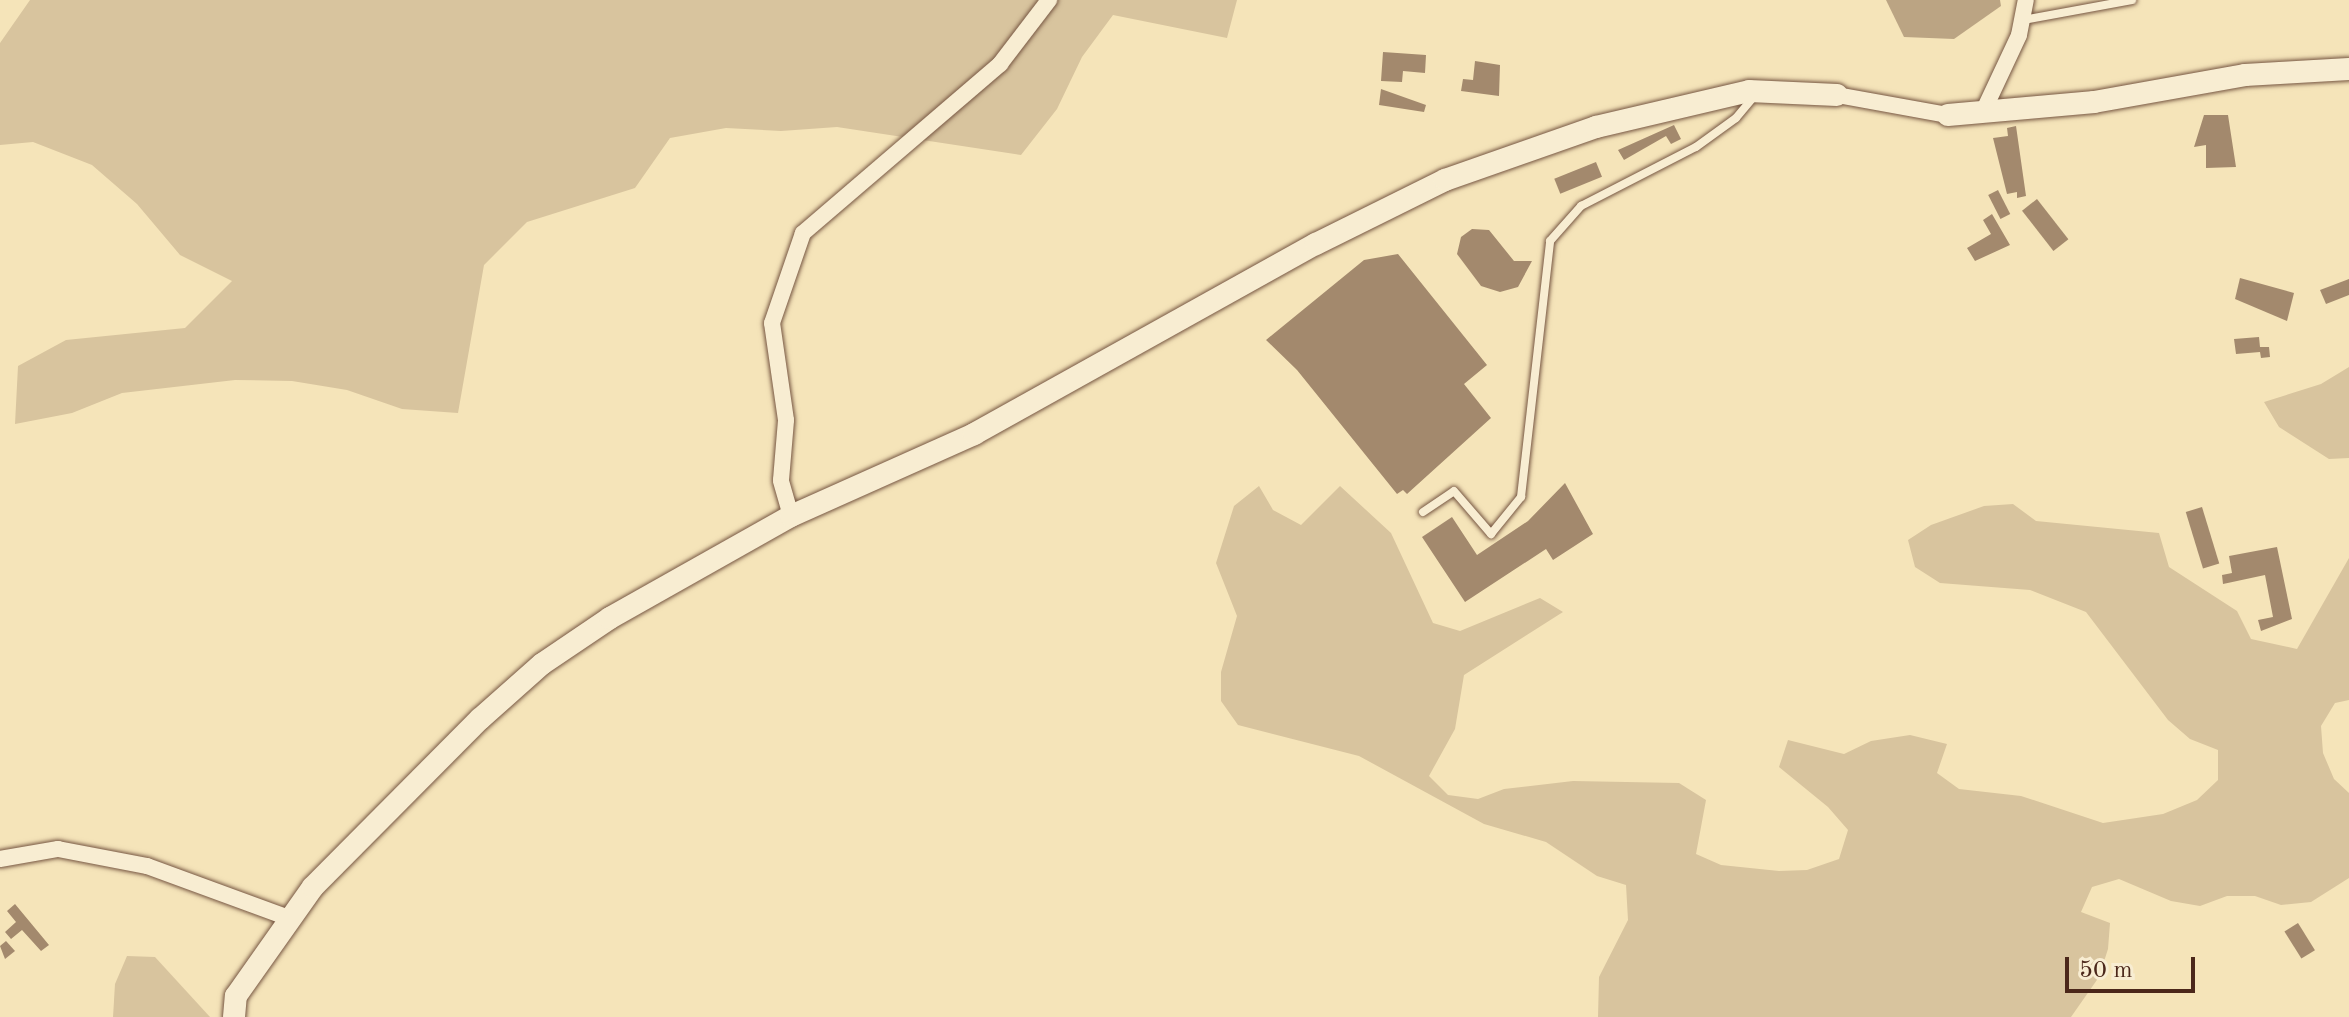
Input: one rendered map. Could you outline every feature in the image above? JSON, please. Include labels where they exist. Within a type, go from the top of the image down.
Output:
[{"type":"street","points":[[791,516],[781,480],[786,420],[772,323],[803,233],[1000,64],[1049,0]]},
{"type":"street","points":[[1983,112],[2022,20],[2026,0]]},
{"type":"street","points":[[234,1017],[236,996],[313,887],[425,771],[542,664],[610,618],[791,516],[974,434],[1316,244],[1445,180],[1596,127],[1757,91],[1837,95],[1948,115],[2094,102],[2245,75],[2349,69]]},
{"type":"street","points":[[0,859],[58,849],[147,866],[292,919]]},
{"type":"lane","points":[[2022,20],[2132,0]]},
{"type":"lane","points":[[1423,512],[1454,491],[1491,534],[1502,524],[1521,497],[1550,241],[1581,206],[1696,147],[1736,118],[1757,91]]},
{"type":"shaded area","points":[[30,0],[1237,0],[1227,38],[1113,15],[1082,57],[1057,109],[1021,155],[837,127],[781,131],[726,128],[670,138],[635,188],[527,222],[484,265],[458,413],[402,409],[347,390],[292,381],[235,380],[122,393],[72,413],[15,424],[18,366],[66,340],[185,328],[232,281],[180,255],[137,204],[92,165],[33,142],[0,145],[0,43]]},
{"type":"shaded area","points":[[1886,0],[2000,0],[2001,6],[1954,39],[1904,37]]},
{"type":"shaded area","points":[[2349,367],[2349,458],[2329,459],[2279,427],[2264,402],[2321,384]]},
{"type":"shaded area","points":[[1259,486],[1273,510],[1301,525],[1340,486],[1391,533],[1433,623],[1460,631],[1540,598],[1563,612],[1464,675],[1455,729],[1429,776],[1448,795],[1478,799],[1504,789],[1573,781],[1679,783],[1706,800],[1696,854],[1721,865],[1779,871],[1807,870],[1839,859],[1848,830],[1828,807],[1779,767],[1788,740],[1844,754],[1871,741],[1910,735],[1947,744],[1937,773],[1959,789],[2021,796],[2103,823],[2163,814],[2197,800],[2218,780],[2218,750],[2190,739],[2168,720],[2086,612],[2030,590],[1940,583],[1915,567],[1908,540],[1931,525],[1984,506],[2013,504],[2036,521],[2159,533],[2169,567],[2237,611],[2251,639],[2297,649],[2349,558],[2349,700],[2335,703],[2321,726],[2323,753],[2334,779],[2349,793],[2349,878],[2311,902],[2281,905],[2255,896],[2227,896],[2200,906],[2171,901],[2119,879],[2092,887],[2081,912],[2110,923],[2108,949],[2099,977],[2071,1017],[1598,1017],[1599,977],[1628,920],[1626,885],[1597,876],[1546,842],[1484,824],[1359,756],[1238,725],[1221,701],[1221,672],[1237,616],[1216,563],[1234,506]]},
{"type":"shaded area","points":[[127,956],[155,957],[210,1017],[113,1017],[115,984]]},
{"type":"building","points":[[1383,52],[1426,55],[1425,73],[1403,71],[1402,82],[1381,81]]},
{"type":"building","points":[[1475,61],[1500,65],[1499,96],[1461,91],[1463,79],[1473,80]]},
{"type":"building","points":[[1381,89],[1426,105],[1424,112],[1379,105]]},
{"type":"building","points":[[2204,115],[2228,115],[2236,167],[2206,168],[2206,145],[2194,147]]},
{"type":"building","points":[[1674,125],[1681,139],[1671,144],[1666,136],[1624,160],[1618,150]]},
{"type":"building","points":[[2016,126],[2026,196],[2017,198],[2017,192],[2007,194],[1993,138],[2008,136],[2007,128]]},
{"type":"building","points":[[1596,162],[1602,177],[1560,194],[1554,179]]},
{"type":"building","points":[[1998,190],[2010,214],[2000,219],[1988,195]]},
{"type":"building","points":[[2037,199],[2068,239],[2053,251],[2022,211]]},
{"type":"building","points":[[1992,214],[2010,245],[1975,261],[1967,248],[1991,234],[1983,220]]},
{"type":"building","points":[[1472,229],[1489,230],[1514,261],[1532,261],[1518,287],[1500,292],[1481,286],[1457,254],[1461,237]]},
{"type":"building","points":[[1398,254],[1487,365],[1464,384],[1491,418],[1407,494],[1403,490],[1397,494],[1297,370],[1266,340],[1364,260]]},
{"type":"building","points":[[2240,278],[2294,293],[2287,321],[2235,299]]},
{"type":"building","points":[[2349,279],[2349,295],[2326,304],[2320,290]]},
{"type":"building","points":[[2259,337],[2260,347],[2269,347],[2270,357],[2261,358],[2260,352],[2236,354],[2234,339]]},
{"type":"building","points":[[1565,483],[1593,534],[1553,560],[1546,549],[1465,602],[1422,537],[1452,517],[1477,555],[1528,521]]},
{"type":"building","points":[[2202,507],[2219,563],[2203,568],[2186,512]]},
{"type":"building","points":[[2277,547],[2292,619],[2261,631],[2258,620],[2273,617],[2265,575],[2223,584],[2222,575],[2232,573],[2229,556]]},
{"type":"building","points":[[15,904],[49,945],[41,951],[22,930],[11,939],[5,932],[16,922],[7,911]]},
{"type":"building","points":[[2298,923],[2315,950],[2301,959],[2284,931]]},
{"type":"building","points":[[6,941],[15,951],[5,959],[0,946]]}]
